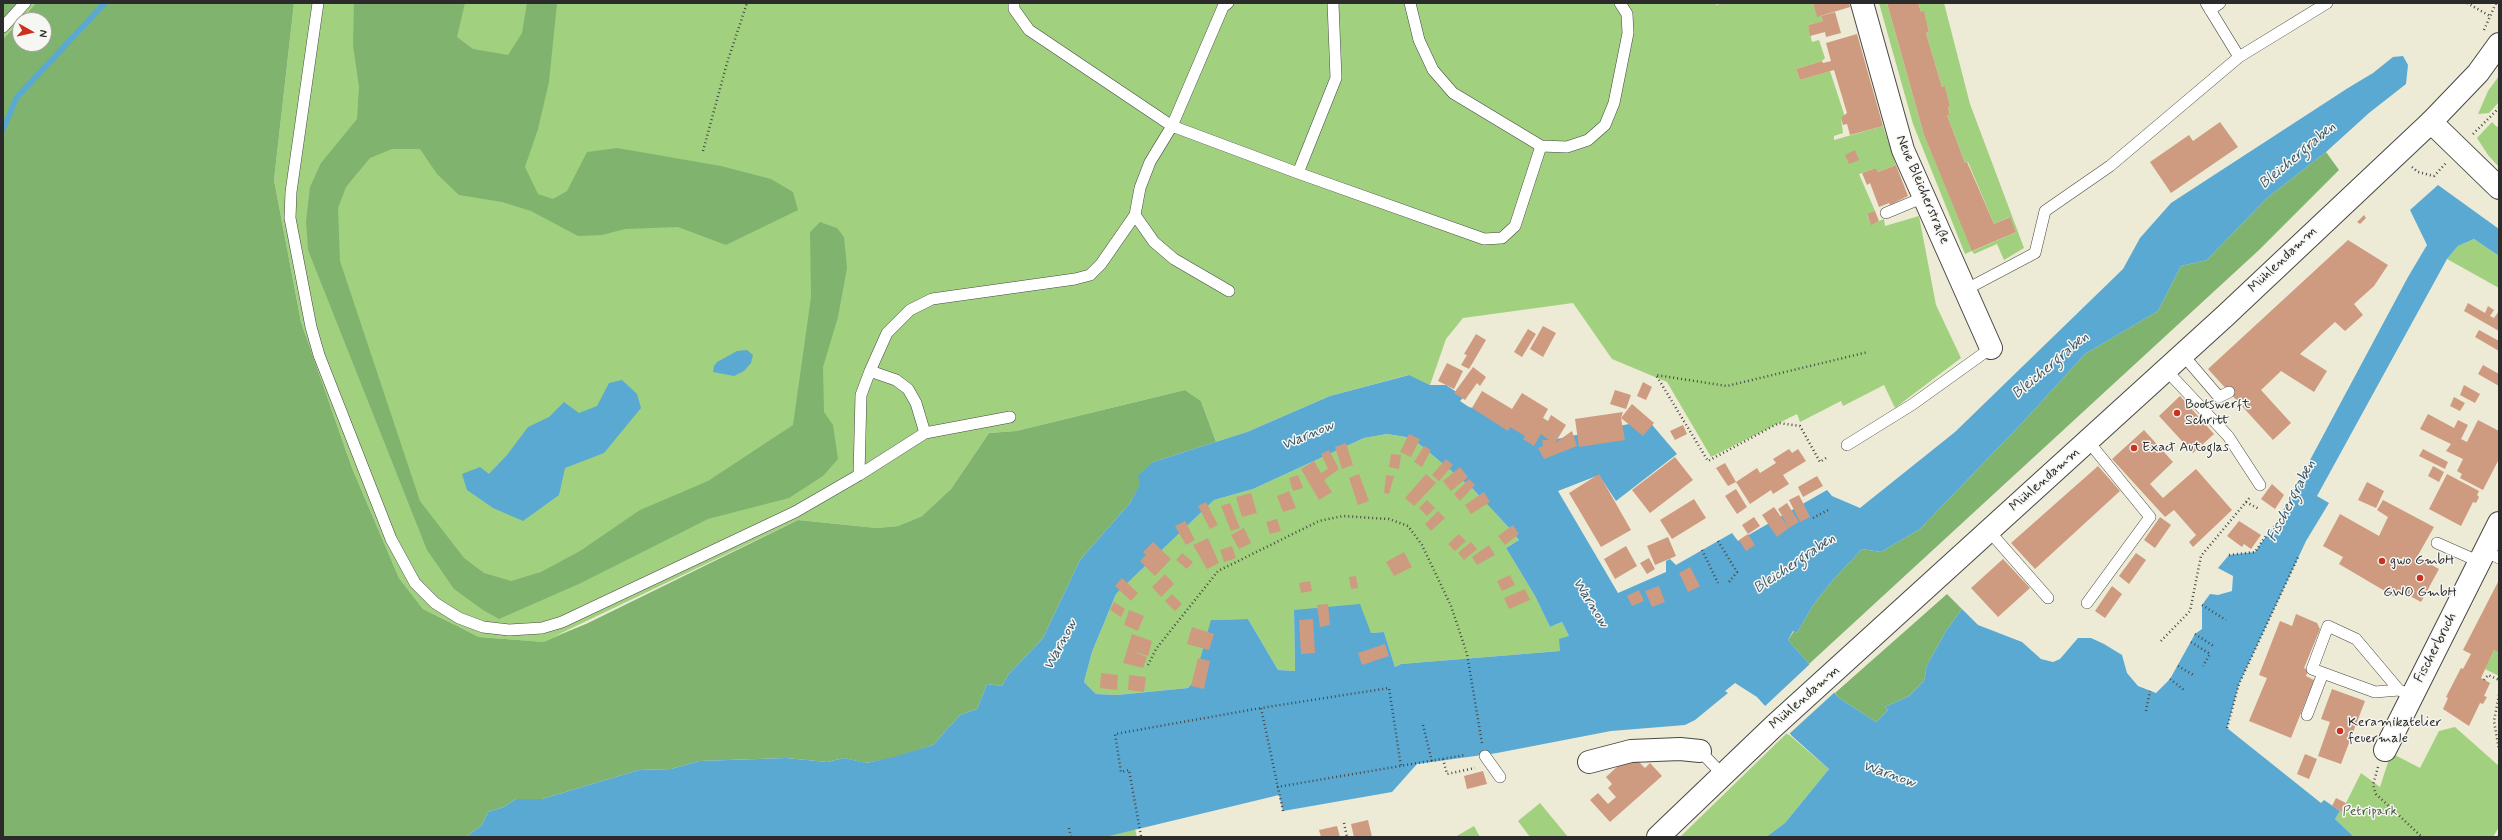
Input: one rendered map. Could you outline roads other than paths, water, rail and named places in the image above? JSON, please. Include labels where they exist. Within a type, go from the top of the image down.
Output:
[{"type":"main road","name":"Neue Bleicherstraße","points":[[1862,3],[1903,150],[1922,198],[1991,348]]},
{"type":"main road","name":"Mühlendamm","points":[[1658,837],[1774,726],[2183,355],[2431,122],[2478,73],[2499,44]]},
{"type":"main road","points":[[2431,122],[2499,188]]},
{"type":"main road","name":"Fischerbruch","points":[[2385,750],[2406,693],[2488,557],[2499,524]]},
{"type":"main road","points":[[1589,762],[1630,751],[1680,749],[1700,750]]},
{"type":"lane","points":[[3,27],[25,3]]},
{"type":"lane","points":[[318,3],[291,192],[290,218],[311,327],[319,355],[391,539],[415,583],[435,603],[459,618],[483,627],[508,630],[542,628],[562,622],[795,512],[859,475],[925,433],[1010,417]]},
{"type":"lane","points":[[1014,3],[1014,9],[1029,30],[1172,126],[1298,174],[1484,239],[1502,238],[1515,226],[1541,146]]},
{"type":"lane","points":[[1298,174],[1336,78],[1334,3],[1329,3]]},
{"type":"lane","points":[[1410,3],[1419,40],[1433,70],[1453,93],[1541,146],[1567,148],[1588,140],[1605,125],[1614,103],[1628,33],[1627,14],[1620,3]]},
{"type":"lane","points":[[2220,3],[2208,7],[2238,57]]},
{"type":"lane","points":[[1965,290],[2035,253],[2045,211],[2110,166],[2238,57],[2327,3]]},
{"type":"lane","points":[[859,475],[861,395],[887,333],[910,310],[932,299],[1075,279],[1090,275],[1101,264],[1135,215],[1140,188],[1150,162],[1172,126],[1221,4]]},
{"type":"lane","points":[[1886,213],[1922,198]]},
{"type":"lane","points":[[1135,215],[1154,242],[1174,259],[1229,291]]},
{"type":"lane","points":[[1847,445],[1913,404],[1991,348]]},
{"type":"lane","points":[[2183,355],[2219,397],[2229,392]]},
{"type":"lane","points":[[2166,370],[2228,436],[2260,485]]},
{"type":"lane","points":[[870,371],[896,380],[908,389],[916,403],[925,433]]},
{"type":"lane","points":[[2087,603],[2150,517],[2088,441]]},
{"type":"lane","points":[[1989,531],[2048,598]]},
{"type":"lane","points":[[2437,542],[2488,557]]},
{"type":"lane","points":[[2328,626],[2356,639],[2406,693],[2375,692],[2312,669],[2328,626]]},
{"type":"lane","points":[[2307,715],[2323,673]]},
{"type":"lane","points":[[1700,750],[1723,775]]},
{"type":"lane","points":[[1485,756],[1500,777]]},
{"type":"water","points":[[2403,56],[2408,65],[2406,84],[2369,113],[2326,152],[2267,198],[2207,260],[2181,266],[2158,311],[2085,354],[2024,421],[1920,529],[1881,552],[1862,549],[1833,580],[1813,605],[1797,633],[1793,631],[1788,640],[1839,698],[1876,722],[1888,710],[1885,707],[1909,696],[1924,681],[1927,665],[1946,631],[1962,609],[1978,625],[2022,642],[2041,659],[2053,662],[2060,659],[2078,638],[2091,638],[2122,655],[2127,673],[2138,686],[2156,693],[2170,679],[2195,634],[2202,629],[2202,605],[2210,594],[2218,595],[2232,591],[2233,576],[2218,568],[2229,555],[2255,552],[2279,518],[2408,277],[2427,245],[2410,210],[2438,185],[2499,229],[2499,256],[2474,239],[2458,246],[2447,259],[2317,496],[2329,503],[2306,541],[2239,684],[2227,728],[2321,803],[2324,800],[2340,811],[2335,819],[2354,837],[1766,837],[1785,823],[1829,769],[1792,736],[1757,697],[1735,683],[1725,691],[1728,693],[1695,720],[1685,725],[1611,731],[1497,753],[1417,764],[1392,792],[1283,811],[1279,795],[1105,837],[466,837],[482,825],[488,812],[504,807],[516,799],[542,799],[639,770],[671,769],[699,761],[786,758],[827,762],[844,758],[866,763],[894,757],[933,745],[960,715],[977,709],[987,684],[1002,686],[1008,675],[1043,638],[1080,560],[1130,503],[1140,484],[1138,476],[1153,462],[1247,432],[1330,396],[1409,375],[1430,385],[1446,385],[1464,397],[1460,401],[1469,407],[1488,412],[1557,439],[1648,420],[1677,454],[1616,501],[1599,475],[1558,491],[1618,593],[1666,572],[1666,561],[1670,559],[1676,565],[1732,533],[1738,541],[1827,490],[1832,496],[1860,508],[1955,432],[2123,269],[2140,238],[2171,203],[2373,73],[2393,57]],"holes":[[[1387,434],[1412,438],[1473,489],[1519,540],[1506,548],[1535,596],[1550,627],[1562,622],[1569,636],[1559,639],[1560,651],[1401,664],[1395,667],[1384,632],[1371,633],[1360,604],[1294,610],[1295,671],[1278,670],[1248,619],[1211,620],[1194,681],[1188,688],[1117,695],[1096,694],[1084,682],[1092,652],[1116,594],[1214,500],[1253,489],[1364,438]]]},
{"type":"water","points":[[747,350],[753,355],[751,363],[744,371],[734,376],[713,372],[714,366],[717,362],[737,351]]},
{"type":"water","points":[[622,380],[637,394],[641,408],[604,453],[565,468],[559,495],[523,521],[493,508],[467,490],[462,474],[480,467],[489,474],[507,455],[528,427],[549,417],[564,402],[579,413],[597,406],[609,383]]},
{"type":"waterway","points":[[3,129],[17,97],[105,3]]},
{"type":"place","name":"Bootswerft Schritt","points":[[2177,413]]},
{"type":"place","name":"Exact Autoglas","points":[[2134,448]]},
{"type":"place","name":"gwo GmbH","points":[[2382,561]]},
{"type":"place","name":"GWO GmbH","points":[[2420,578]]},
{"type":"place","name":"Keramikatelier feuermale","points":[[2340,731]]},
{"type":"water label","name":"Bleichergraben","points":[[2298,156]]},
{"type":"water label","name":"Bleichergraben","points":[[2051,366]]},
{"type":"water label","name":"Warnow","points":[[1308,436]]},
{"type":"water label","name":"Fischergraben","points":[[2292,501]]},
{"type":"water label","name":"Bleichergraben","points":[[1795,564]]},
{"type":"water label","name":"Warnow","points":[[1590,603]]},
{"type":"water label","name":"Warnow","points":[[1061,645]]},
{"type":"water label","name":"Warnow","points":[[1889,775]]},
{"type":"park label","name":"Petripark","points":[[2370,812]]}]
